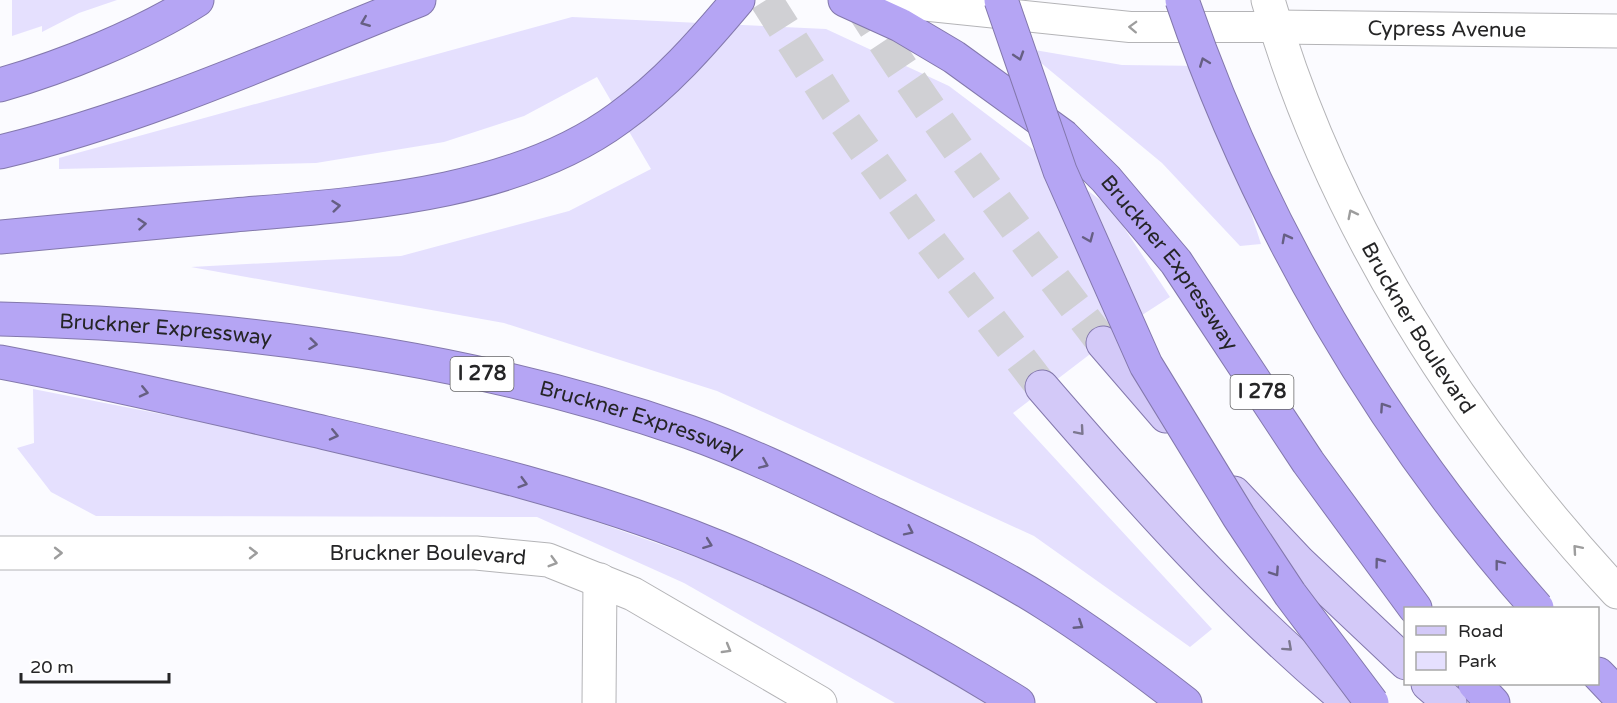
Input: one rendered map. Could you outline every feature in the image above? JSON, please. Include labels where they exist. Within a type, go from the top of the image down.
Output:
[{"type":"highway","points":[[0,85],[83,55],[175,14],[197,0]]},
{"type":"highway","points":[[0,152],[82,129],[198,89],[419,0]]},
{"type":"highway","points":[[0,237],[366,202],[477,180],[529,164],[577,143],[618,119],[655,89],[689,56],[738,0]]},
{"type":"highway","name":"Bruckner Expressway","points":[[845,0],[900,25],[954,57],[1063,136],[1106,179],[1176,262],[1308,462],[1414,607]]},
{"type":"highway","points":[[1001,0],[1060,171],[1146,365],[1239,517],[1284,584],[1372,703]]},
{"type":"highway","points":[[1182,0],[1234,138],[1351,357],[1451,504],[1535,607]]},
{"type":"highway","name":"Bruckner Expressway","points":[[0,319],[88,321],[239,334],[331,346],[516,381],[690,433],[856,506],[1042,601],[1095,636],[1185,703]]},
{"type":"highway","points":[[0,362],[87,378],[475,470],[646,520],[719,548],[871,617],[946,658],[1018,703]]},
{"type":"highway","points":[[1599,675],[1617,694]]},
{"type":"highway","points":[[1476,685],[1493,703]]},
{"type":"main road","points":[[1103,343],[1206,464],[1291,554],[1404,661]]},
{"type":"main road","points":[[1042,387],[1131,491],[1224,589],[1350,703]]},
{"type":"main road","points":[[1429,685],[1450,703]]},
{"type":"street","name":"Cypress Avenue","points":[[1272,14],[1617,31]]},
{"type":"street","name":"Bruckner Boulevard","points":[[1272,14],[1299,98],[1325,161],[1362,234],[1407,311],[1512,468],[1576,548],[1617,592]]},
{"type":"street","name":"Bruckner Boulevard","points":[[0,553],[476,553],[548,560],[633,594],[820,703]]},
{"type":"street","points":[[599,703],[600,580]]},
{"type":"lane","points":[[873,0],[1130,27],[1272,14]]},
{"type":"green space","points":[[12,0],[117,0],[79,13],[42,32],[42,26],[12,36]]},
{"type":"green space","points":[[572,17],[826,29],[949,86],[1111,208],[1170,297],[1136,319],[1013,413],[1212,629],[1190,647],[1034,536],[717,391],[504,323],[191,267],[401,256],[569,211],[651,169],[597,77],[524,116],[444,142],[316,163],[59,169],[59,158]]},
{"type":"green space","points":[[1023,48],[1122,65],[1204,66],[1261,244],[1240,246],[1162,163]]},
{"type":"green space","points":[[33,389],[274,436],[528,498],[753,577],[960,676],[999,703],[895,703],[684,583],[537,517],[96,516],[51,492],[17,448],[34,443]]},
{"type":"tunnel","points":[[766,0],[836,110],[929,240],[1042,387]]},
{"type":"tunnel","points":[[857,0],[915,88],[976,174],[1103,343]]}]
